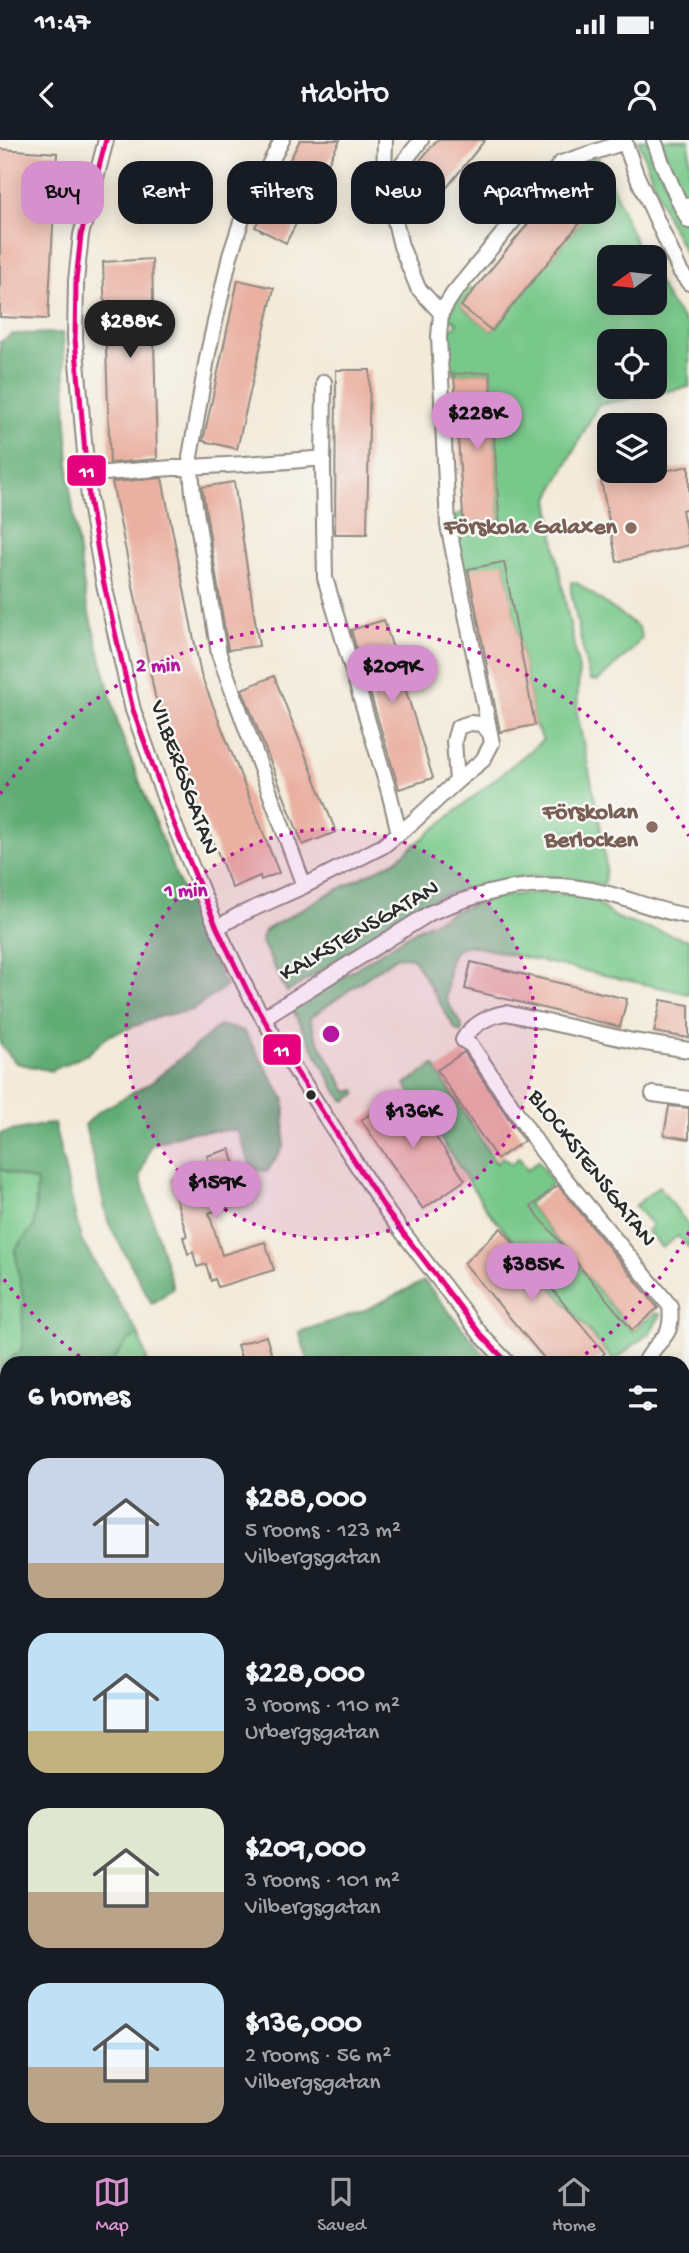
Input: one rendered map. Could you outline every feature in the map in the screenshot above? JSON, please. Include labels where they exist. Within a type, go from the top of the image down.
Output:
[{"type":"street","name":"VILBERGSGATAN","points":[[106,140],[81,235],[76,281],[75,339],[87,475],[103,580],[133,710],[172,818],[217,928],[263,1018],[388,1213],[450,1296],[501,1356]]},
{"type":"street","points":[[282,140],[244,213],[230,256],[192,439],[191,467],[192,493],[219,654],[304,886]]},
{"type":"street","points":[[385,140],[385,161]]},
{"type":"street","points":[[405,161],[421,140]]},
{"type":"street","points":[[654,140],[662,163],[685,205],[689,221]]},
{"type":"street","points":[[217,928],[237,915],[304,886],[383,846],[483,760],[492,743],[448,525],[439,337],[441,313],[453,294],[561,163],[624,141],[680,271],[689,283]]},
{"type":"street","points":[[395,224],[418,288],[441,313]]},
{"type":"street","points":[[324,382],[325,578],[399,833]]},
{"type":"street","points":[[87,475],[170,467],[257,465],[323,458]]},
{"type":"street","points":[[457,781],[454,741],[458,727],[470,723],[481,724],[490,733]]},
{"type":"street","name":"KALKSTENSGATAN","points":[[263,1018],[430,913],[495,890],[537,885],[575,886],[689,916]]},
{"type":"street","name":"BLOCKSTENSGATAN","points":[[650,1356],[668,1334],[672,1322],[670,1306],[543,1152],[471,1045],[463,1040],[468,1030],[492,1015],[506,1013],[633,1041],[689,1050]]},
{"type":"street","points":[[653,1094],[689,1099]]},
{"type":"green space","points":[[638,140],[648,140],[675,206],[689,232],[689,261],[666,216]]},
{"type":"green space","points":[[660,140],[689,140],[689,199],[681,192]]},
{"type":"green space","points":[[598,157],[600,161],[576,161]]},
{"type":"green space","points":[[616,194],[637,245],[597,245],[597,315],[667,315],[667,298],[689,328],[689,387],[667,391],[667,329],[597,329],[597,399],[628,399],[598,405],[549,498],[557,559],[579,670],[577,713],[600,823],[606,866],[604,885],[562,877],[526,877],[492,882],[438,897],[287,992],[261,940],[264,931],[325,896],[395,861],[543,740],[535,725],[504,563],[471,584],[466,583],[454,521],[455,516],[463,512],[465,532],[500,530],[490,372],[454,374],[454,368],[447,367],[443,328],[453,328],[457,323],[449,317],[466,287],[474,289],[461,306],[492,331],[579,224],[616,224]]},
{"type":"green space","points":[[63,333],[70,489],[86,601],[119,728],[176,876],[226,986],[193,1010],[161,1016],[108,1036],[88,1054],[51,1071],[16,1063],[0,1044],[0,342],[13,334]]},
{"type":"green space","points":[[571,582],[577,583],[638,627],[642,637],[632,650],[598,681],[590,680],[587,669]]},
{"type":"green space","points":[[543,893],[590,896],[610,914],[622,920],[689,940],[689,994],[468,945],[458,948],[450,958],[446,1000],[462,1026],[461,1032],[456,1030],[413,958],[397,956],[310,1018],[315,1035],[347,1092],[356,1090],[357,1094],[345,1101],[338,1094],[292,1009],[416,930],[455,911],[485,900]]},
{"type":"green space","points":[[220,1025],[244,1031],[285,1100],[284,1146],[267,1172],[252,1169],[237,1130],[190,1132],[151,1145],[140,1176],[173,1288],[152,1304],[108,1222],[85,1125],[98,1112],[152,1082]]},
{"type":"green space","points":[[434,1065],[496,1163],[503,1157],[512,1164],[519,1157],[527,1170],[538,1161],[553,1183],[528,1204],[632,1331],[656,1313],[661,1315],[649,1333],[620,1356],[610,1356],[487,1210],[405,1084]]},
{"type":"green space","points":[[54,1123],[81,1240],[139,1335],[128,1340],[116,1356],[14,1356],[22,1349],[23,1298],[15,1250],[34,1226],[37,1182],[0,1169],[0,1133]]},
{"type":"green space","points":[[0,1169],[37,1182],[34,1226],[15,1250],[23,1298],[22,1349],[14,1356],[0,1356]]},
{"type":"green space","points":[[659,1186],[689,1226],[689,1248],[678,1236],[662,1248],[647,1231],[652,1225],[635,1206]]},
{"type":"green space","points":[[424,1281],[485,1356],[307,1356],[299,1332],[365,1310]]},
{"type":"green space","points":[[139,1335],[146,1356],[116,1356],[128,1340]]},
{"type":"building","points":[[300,140],[340,140],[329,161],[289,161]]},
{"type":"building","points":[[437,140],[485,140],[468,161],[459,161],[459,172],[445,190],[445,161],[419,161]]},
{"type":"building","points":[[0,149],[57,153],[57,161],[21,161],[21,224],[53,224],[48,319],[0,317]]},
{"type":"building","points":[[257,224],[296,224],[286,243],[255,227]]},
{"type":"building","points":[[528,224],[579,224],[492,331],[461,306]]},
{"type":"building","points":[[152,259],[157,459],[110,463],[103,262]]},
{"type":"building","points":[[238,280],[274,288],[237,449],[203,441]]},
{"type":"building","points":[[336,370],[370,370],[367,534],[335,534]]},
{"type":"building","points":[[490,372],[500,530],[464,532],[454,374]]},
{"type":"building","points":[[689,466],[689,508],[682,510],[689,545],[617,562],[601,483],[667,483],[667,470]]},
{"type":"building","points":[[162,478],[201,675],[279,873],[261,880],[260,876],[232,888],[155,696],[112,482]]},
{"type":"building","points":[[234,482],[259,646],[228,650],[202,487]]},
{"type":"building","points":[[504,562],[535,725],[500,732],[468,569]]},
{"type":"building","points":[[384,620],[433,778],[399,789],[351,630]]},
{"type":"building","points":[[274,676],[336,832],[303,845],[242,689]]},
{"type":"building","points":[[471,962],[627,999],[620,1027],[465,989]]},
{"type":"building","points":[[661,1000],[689,1005],[689,1038],[654,1032]]},
{"type":"building","points":[[464,1052],[524,1141],[497,1159],[437,1070]]},
{"type":"building","points":[[405,1092],[465,1180],[423,1209],[361,1120]]},
{"type":"building","points":[[669,1106],[689,1108],[689,1139],[664,1135]]},
{"type":"building","points":[[230,1149],[244,1195],[233,1198],[235,1204],[209,1213],[222,1255],[265,1242],[274,1270],[218,1287],[215,1279],[211,1281],[206,1264],[197,1267],[193,1252],[188,1254],[183,1237],[187,1236],[170,1178],[210,1165],[207,1156]]},
{"type":"building","points":[[558,1185],[658,1308],[632,1330],[531,1207]]},
{"type":"building","points":[[501,1228],[605,1353],[601,1356],[542,1356],[464,1263]]},
{"type":"building","points":[[266,1336],[272,1356],[241,1356],[237,1345]]},
{"type":"transit line","name":"11","points":[[106,140],[81,235],[76,281],[75,339],[89,498],[103,580],[133,710],[172,819],[217,928],[248,992],[388,1213],[482,1336],[501,1356]]},
{"type":"place","name":"Förskola Galaxen","points":[[631,528]]},
{"type":"place","name":"Förskolan Berlocken","points":[[652,827]]}]
